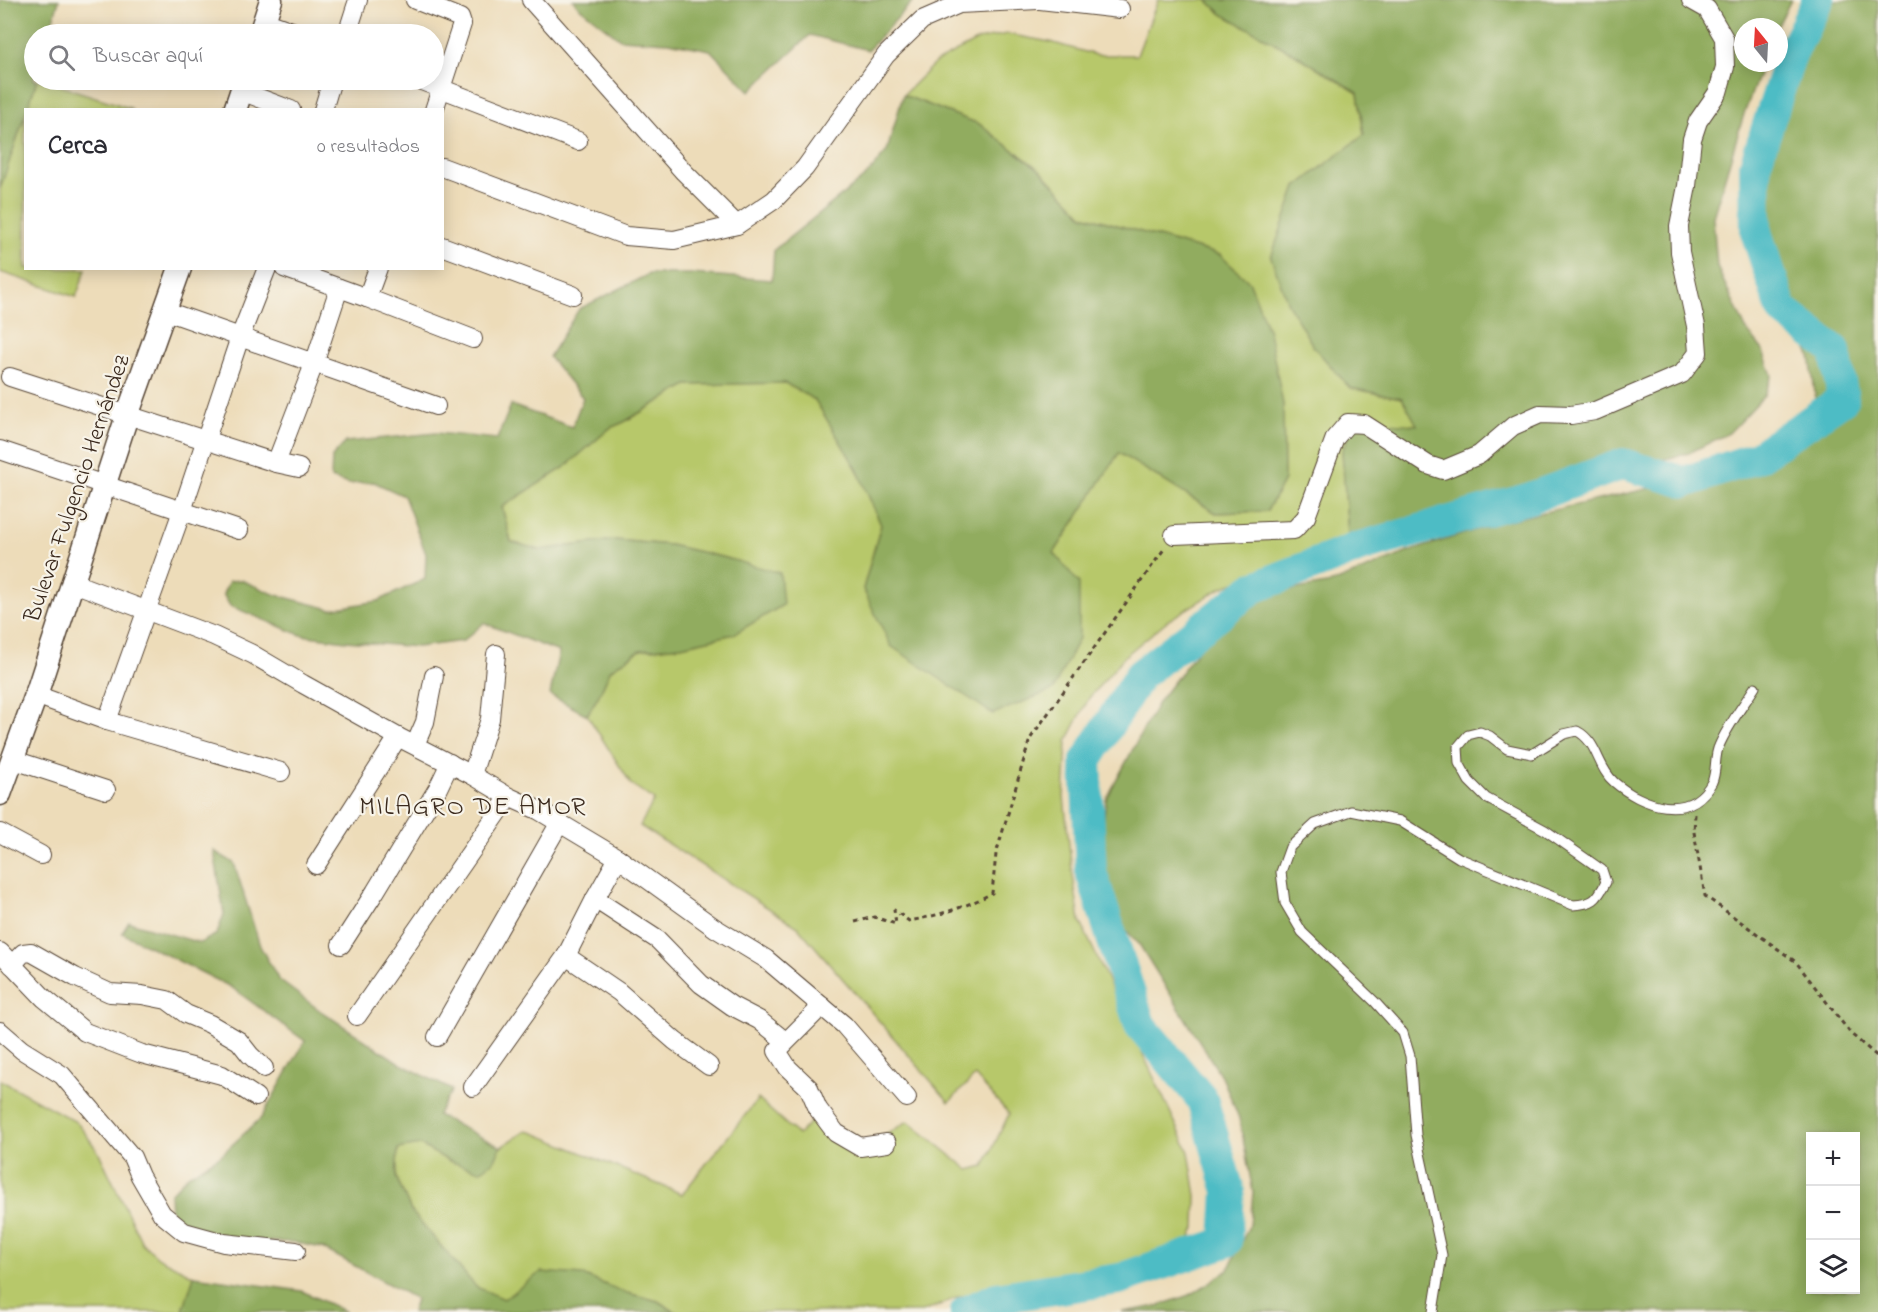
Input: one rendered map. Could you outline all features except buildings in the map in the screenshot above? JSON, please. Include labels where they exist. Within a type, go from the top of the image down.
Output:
[{"type":"street","points":[[350,24],[358,0]]},
{"type":"street","points":[[415,0],[460,18],[462,24],[444,79]]},
{"type":"street","points":[[531,0],[684,172],[737,225]]},
{"type":"street","points":[[444,168],[626,236],[674,240],[737,225],[774,200],[805,168],[886,55],[922,20],[959,4],[1039,0],[1120,9]]},
{"type":"street","points":[[1174,535],[1294,530],[1306,517],[1335,438],[1348,423],[1364,424],[1428,465],[1443,470],[1479,454],[1513,426],[1540,414],[1571,415],[1595,411],[1682,374],[1698,354],[1696,326],[1680,252],[1679,226],[1692,139],[1698,121],[1718,92],[1725,67],[1724,38],[1707,9],[1691,0]]},
{"type":"street","points":[[444,89],[578,141]]},
{"type":"street","points":[[324,108],[329,90]]},
{"type":"street","points":[[435,108],[440,90]]},
{"type":"street","points":[[240,93],[285,108]]},
{"type":"street","points":[[444,247],[573,295]]},
{"type":"street","name":"Bulevar Fulgencio Hernández","points":[[0,794],[36,695],[127,416],[179,270]]},
{"type":"street","points":[[107,721],[182,511],[240,337],[266,270]]},
{"type":"street","points":[[290,270],[473,339]]},
{"type":"street","points":[[367,298],[377,270]]},
{"type":"street","points":[[276,463],[314,364],[339,288]]},
{"type":"street","points":[[166,311],[436,406]]},
{"type":"street","points":[[10,377],[206,441],[299,468]]},
{"type":"street","points":[[0,450],[239,530]]},
{"type":"street","points":[[71,582],[214,636],[252,654],[398,737],[450,763],[508,797],[537,810],[618,858],[715,928],[766,959],[844,1025],[907,1098]]},
{"type":"street","points":[[472,775],[490,719],[496,654]]},
{"type":"street","points":[[415,745],[425,722],[434,675]]},
{"type":"street","points":[[36,695],[107,721],[281,772]]},
{"type":"street","points":[[316,865],[398,737]]},
{"type":"street","points":[[14,760],[106,790]]},
{"type":"street","points":[[341,945],[438,788],[450,763]]},
{"type":"street","points":[[357,1016],[508,797]]},
{"type":"street","points":[[437,1037],[559,824]]},
{"type":"street","points":[[0,833],[41,855]]},
{"type":"street","points":[[473,1087],[566,956],[618,858]]},
{"type":"street","points":[[595,899],[658,940],[701,984],[732,1006],[759,1020],[785,1041]]},
{"type":"street","points":[[256,1097],[222,1075],[142,1054],[85,1032],[44,998],[6,958],[31,952],[75,977],[110,993],[142,995],[167,1000],[186,1014],[210,1023],[239,1041],[264,1068]]},
{"type":"street","points":[[566,956],[619,992],[675,1041],[709,1066]]},
{"type":"street","points":[[822,1006],[777,1051],[788,1068],[809,1088],[818,1109],[836,1133],[860,1147],[887,1143]]},
{"type":"street","points":[[0,1031],[22,1050],[62,1075],[132,1157],[162,1214],[184,1232],[224,1243],[296,1251]]},
{"type":"lane","points":[[1433,1312],[1442,1255],[1416,1135],[1410,1056],[1403,1033],[1375,1002],[1302,932],[1285,903],[1281,872],[1290,847],[1315,824],[1351,811],[1400,821],[1459,858],[1572,905],[1588,904],[1599,896],[1606,882],[1602,870],[1545,830],[1486,798],[1469,781],[1459,763],[1458,747],[1468,735],[1480,732],[1490,736],[1507,749],[1532,754],[1564,734],[1577,731],[1586,735],[1592,743],[1601,765],[1612,781],[1634,796],[1659,806],[1683,807],[1696,800],[1712,781],[1718,747],[1755,687]]},
{"type":"path","points":[[855,922],[874,917],[896,924],[894,910],[909,921],[922,919],[974,903],[992,893],[996,854],[1030,740],[1174,535]]},
{"type":"path","points":[[1696,800],[1694,832],[1705,896],[1796,962],[1851,1034],[1878,1057]]},
{"type":"green space","points":[[0,0],[59,0],[52,24],[24,24],[24,90],[34,90],[27,108],[24,108],[24,118],[0,189]]},
{"type":"green space","points":[[573,0],[914,0],[868,50],[810,35],[750,91],[710,50],[668,42],[620,39]]},
{"type":"green space","points":[[1158,0],[1207,0],[1222,14],[1295,54],[1358,93],[1364,135],[1296,187],[1350,388],[1402,398],[1418,426],[1355,421],[1342,451],[1349,549],[1263,571],[1221,588],[1167,621],[1125,656],[1089,698],[1067,741],[1064,797],[1080,921],[1189,1152],[1196,1196],[1195,1228],[1184,1254],[1047,1286],[997,1294],[961,1296],[922,1312],[675,1312],[658,1301],[623,1292],[582,1275],[541,1273],[504,1299],[476,1287],[411,1211],[396,1177],[398,1149],[419,1144],[449,1161],[494,1161],[501,1147],[527,1130],[682,1194],[758,1099],[798,1135],[819,1113],[860,1151],[908,1121],[969,1170],[984,1166],[1009,1114],[975,1076],[949,1102],[798,927],[640,826],[654,800],[631,784],[587,715],[611,669],[640,650],[681,646],[734,634],[726,558],[670,545],[615,540],[540,550],[511,542],[502,507],[565,467],[610,428],[687,385],[785,383],[815,399],[857,469],[881,525],[863,589],[1054,553],[1119,452],[1216,513],[1267,511],[1284,480],[1283,404],[1220,255],[1083,215],[1040,170],[979,124],[903,95],[936,62],[978,40],[1007,34],[1050,42],[1096,55],[1137,55]]},
{"type":"green space","points":[[1207,0],[1791,0],[1782,18],[1734,18],[1734,72],[1760,72],[1744,114],[1713,217],[1717,267],[1746,329],[1762,349],[1772,375],[1764,396],[1729,433],[1689,453],[1466,507],[1349,549],[1342,451],[1355,421],[1417,425],[1402,398],[1350,388],[1313,346],[1288,304],[1271,257],[1296,187],[1364,135],[1358,93],[1295,54],[1222,14]]},
{"type":"green space","points":[[1829,0],[1878,0],[1878,1312],[1122,1312],[1158,1306],[1192,1294],[1228,1270],[1250,1224],[1253,1192],[1239,1118],[1223,1079],[1139,944],[1112,916],[1096,886],[1106,800],[1144,728],[1159,701],[1208,637],[1232,613],[1285,591],[1332,583],[1408,552],[1500,522],[1660,486],[1690,485],[1729,479],[1766,465],[1807,435],[1816,401],[1810,356],[1791,309],[1751,249],[1752,221],[1767,158],[1793,93],[1812,18]]},
{"type":"green space","points":[[34,90],[73,90],[130,108],[28,108]]},
{"type":"green space","points":[[903,95],[979,124],[1040,170],[1083,215],[1220,255],[1250,283],[1269,332],[1283,404],[1284,480],[1267,511],[1216,513],[1119,453],[1054,553],[1079,583],[1079,638],[1053,690],[993,714],[891,646],[863,589],[881,525],[857,469],[815,400],[785,383],[687,385],[610,428],[565,467],[502,507],[511,542],[540,550],[615,540],[670,545],[780,573],[783,605],[734,634],[681,646],[640,650],[611,669],[587,715],[550,695],[559,652],[484,623],[463,641],[417,647],[301,635],[230,606],[223,594],[229,581],[241,580],[276,595],[331,609],[378,601],[425,579],[426,554],[404,496],[374,482],[348,484],[331,478],[332,457],[346,442],[436,433],[497,439],[511,405],[572,427],[583,398],[549,357],[579,309],[649,274],[692,274],[772,280],[774,250],[867,175],[887,151]]},
{"type":"green space","points":[[24,116],[24,270],[86,270],[76,297],[0,272],[0,189]]},
{"type":"green space","points":[[214,851],[234,863],[260,946],[279,980],[322,1012],[401,1064],[452,1090],[437,1115],[501,1147],[494,1161],[480,1171],[449,1161],[420,1145],[398,1149],[396,1177],[411,1211],[476,1287],[504,1299],[541,1272],[582,1275],[623,1292],[658,1301],[675,1312],[412,1312],[416,1299],[322,1248],[292,1242],[244,1241],[191,1227],[171,1213],[170,1194],[188,1175],[220,1156],[261,1118],[305,1041],[231,987],[122,933],[129,922],[200,943],[217,934],[224,914]]},
{"type":"green space","points":[[0,1080],[78,1123],[99,1153],[142,1243],[159,1258],[194,1276],[183,1310],[191,1312],[0,1312]]},
{"type":"green space","points":[[194,1276],[302,1291],[346,1312],[183,1311]]},
{"type":"waterway","points":[[966,1312],[996,1298],[1119,1279],[1226,1242],[1229,1191],[1202,1099],[1140,1025],[1091,872],[1086,761],[1140,675],[1253,588],[1357,548],[1530,498],[1623,464],[1685,482],[1758,457],[1843,399],[1835,351],[1782,310],[1756,232],[1755,165],[1790,57],[1818,0]]},
{"type":"district","name":"MILAGRO DE AMOR","points":[[473,805]]}]
